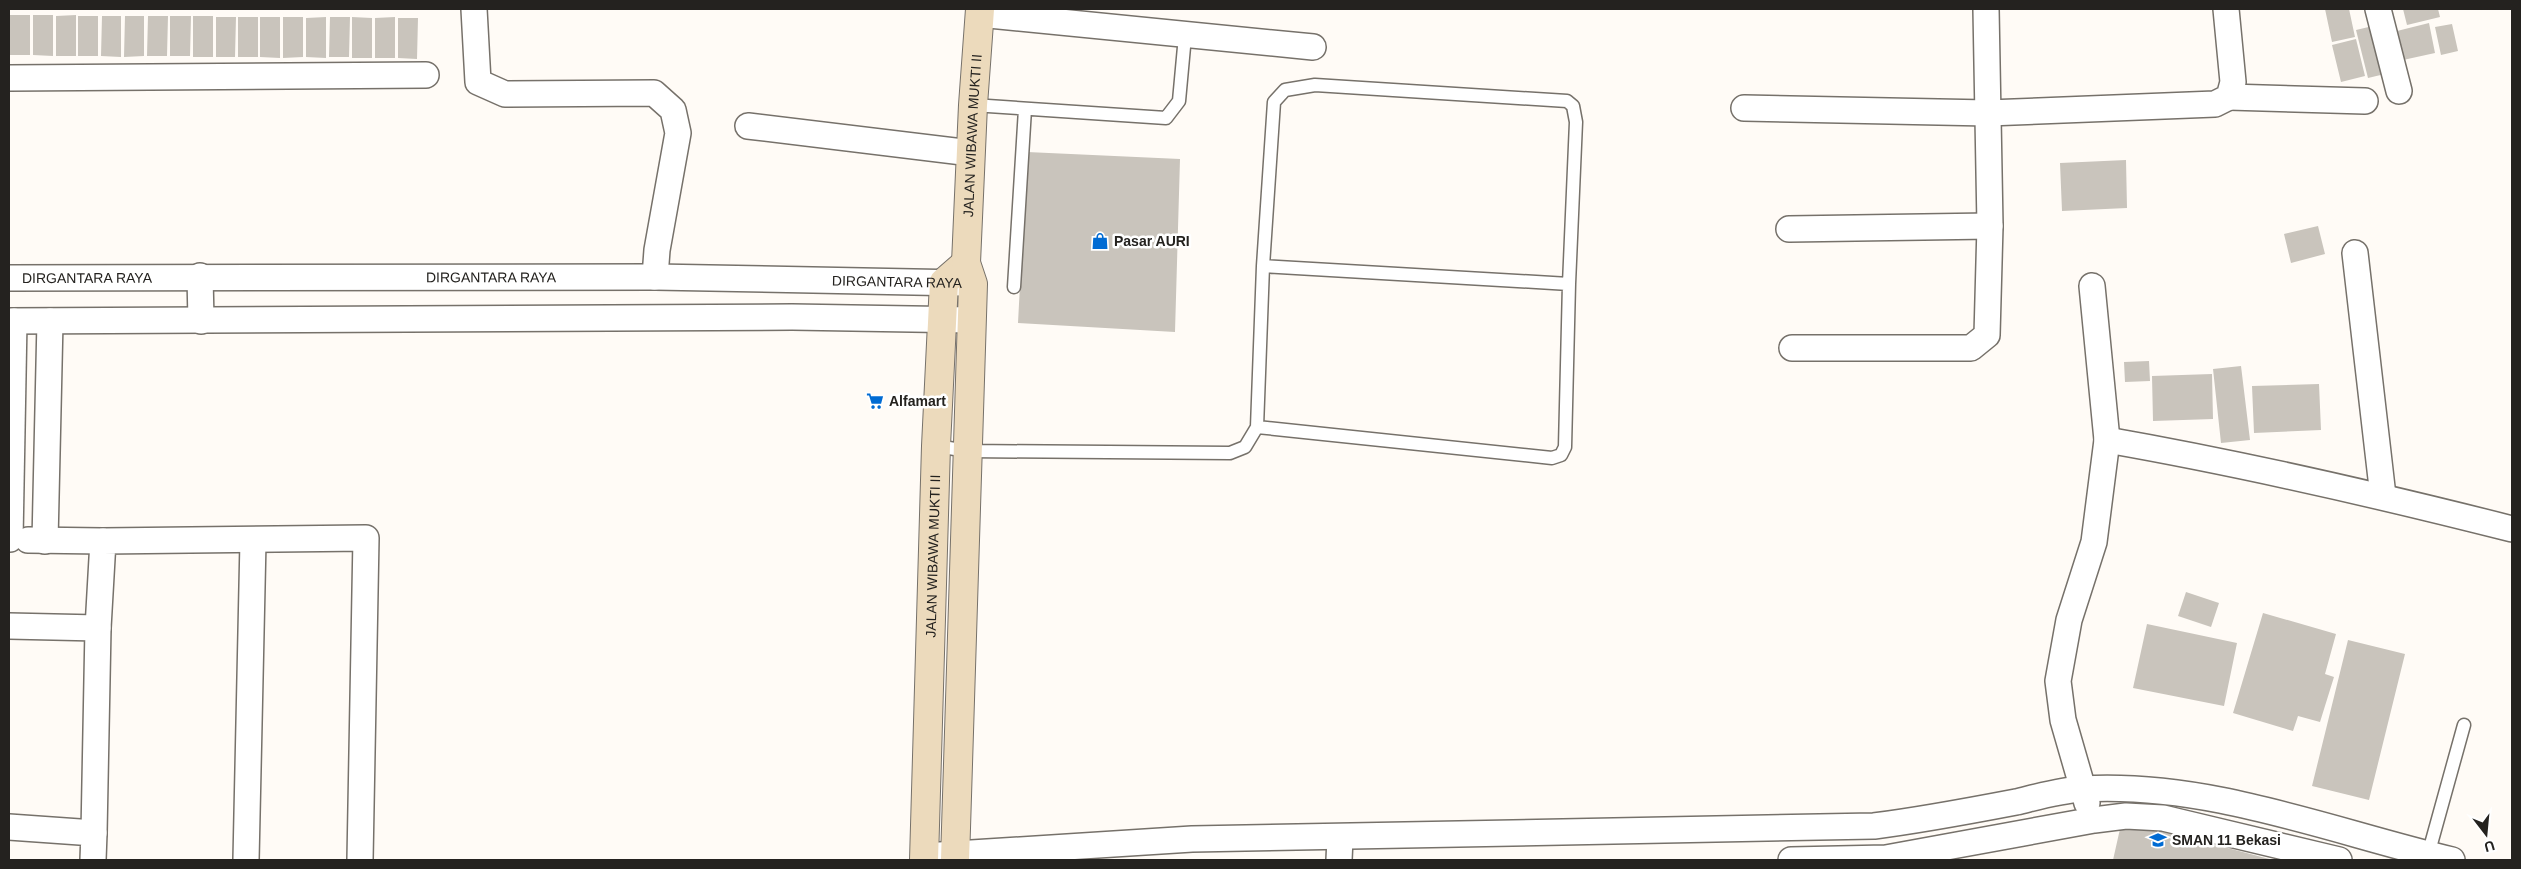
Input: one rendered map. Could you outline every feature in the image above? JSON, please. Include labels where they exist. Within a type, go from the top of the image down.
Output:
[{"type":"main road","name":"JALAN WIBAWA MUKTI II","points":[[955,857],[972,320],[970,273],[971,153],[980,11]]},
{"type":"main road","points":[[944,282],[970,273]]},
{"type":"main road","name":"JALAN WIBAWA MUKTI II","points":[[924,858],[936,446],[944,282]]},
{"type":"street","points":[[474,9],[478,82],[505,94],[654,93],[673,110],[678,133],[654,277]]},
{"type":"street","points":[[1792,348],[1971,348],[1987,335],[1990,226],[1986,9]]},
{"type":"street","points":[[2226,9],[2233,82],[2229,97]]},
{"type":"street","points":[[2378,9],[2399,91]]},
{"type":"street","points":[[980,11],[1185,36],[1313,48]]},
{"type":"street","points":[[9,78],[426,75]]},
{"type":"street","points":[[1744,108],[1988,113],[2215,104],[2229,97],[2365,101]]},
{"type":"street","points":[[748,126],[971,153]]},
{"type":"street","points":[[1789,229],[1990,226]]},
{"type":"street","points":[[2355,253],[2384,496]]},
{"type":"street","points":[[200,276],[201,321]]},
{"type":"street","name":"DIRGANTARA RAYA","points":[[9,278],[200,276],[654,277],[944,282]]},
{"type":"street","points":[[792,317],[794,280]]},
{"type":"street","points":[[2092,286],[2107,440],[2094,542],[2069,620],[2058,681],[2063,720],[2081,789],[2094,820]]},
{"type":"street","points":[[360,860],[366,538],[253,541],[45,541],[9,539],[11,321],[792,317],[972,320]]},
{"type":"street","points":[[45,541],[50,321]]},
{"type":"street","points":[[2107,440],[2212,458],[2384,496],[2512,529]]},
{"type":"street","points":[[93,860],[98,628],[103,541]]},
{"type":"street","points":[[246,860],[253,541]]},
{"type":"street","points":[[9,626],[98,628]]},
{"type":"street","points":[[924,858],[1192,839],[1339,849],[1874,826],[1926,820],[2081,789],[2163,790],[2298,817],[2427,857],[2452,860]]},
{"type":"street","points":[[1791,860],[1886,859],[2094,820],[2126,816],[2163,818],[2339,860]]},
{"type":"street","points":[[1874,826],[1886,859]]},
{"type":"street","points":[[9,827],[94,833]]},
{"type":"lane","points":[[973,105],[1166,118],[1179,101],[1185,36]]},
{"type":"lane","points":[[936,446],[968,451],[1230,453],[1245,447],[1258,427],[1263,266],[1274,102],[1285,90],[1315,85],[1566,101],[1573,106],[1576,122],[1569,284],[1565,447],[1561,455],[1552,458],[1258,427]]},
{"type":"lane","points":[[1014,287],[1025,109]]},
{"type":"lane","points":[[1263,266],[1569,284]]},
{"type":"lane","points":[[2427,857],[2464,725]]},
{"type":"building","points":[[2325,9],[2349,9],[2355,37],[2332,42]]},
{"type":"building","points":[[2403,9],[2438,9],[2440,17],[2407,25]]},
{"type":"building","points":[[10,15],[30,15],[30,55],[10,55]]},
{"type":"building","points":[[33,15],[53,15],[53,56],[33,55]]},
{"type":"building","points":[[76,15],[76,56],[56,56],[56,16]]},
{"type":"building","points":[[78,16],[98,16],[98,56],[78,56]]},
{"type":"building","points":[[102,16],[121,16],[121,57],[101,56]]},
{"type":"building","points":[[125,16],[144,16],[144,56],[124,57]]},
{"type":"building","points":[[148,16],[168,16],[167,56],[147,56]]},
{"type":"building","points":[[170,16],[191,16],[190,56],[170,56]]},
{"type":"building","points":[[193,16],[213,16],[213,57],[193,57]]},
{"type":"building","points":[[216,17],[236,17],[235,57],[216,57]]},
{"type":"building","points":[[238,17],[258,17],[258,57],[238,57]]},
{"type":"building","points":[[260,17],[280,17],[280,58],[260,57]]},
{"type":"building","points":[[283,17],[303,17],[303,57],[283,58]]},
{"type":"building","points":[[326,17],[326,58],[306,57],[306,18]]},
{"type":"building","points":[[330,17],[350,17],[349,57],[329,57]]},
{"type":"building","points":[[352,17],[372,18],[372,58],[352,58]]},
{"type":"building","points":[[395,17],[395,58],[375,58],[375,18]]},
{"type":"building","points":[[398,18],[418,18],[417,59],[398,58]]},
{"type":"building","points":[[2429,23],[2435,53],[2403,60],[2397,31]]},
{"type":"building","points":[[2452,24],[2458,51],[2441,55],[2435,27]]},
{"type":"building","points":[[2377,25],[2389,73],[2368,78],[2356,30]]},
{"type":"building","points":[[2356,39],[2365,76],[2341,82],[2332,45]]},
{"type":"building","name":"Pasar AURI","points":[[1027,152],[1180,159],[1175,332],[1018,323]]},
{"type":"building","points":[[2126,160],[2127,208],[2062,211],[2060,163]]},
{"type":"building","points":[[2318,226],[2325,254],[2291,263],[2284,234]]},
{"type":"building","points":[[2149,361],[2150,381],[2125,382],[2124,362]]},
{"type":"building","points":[[2241,366],[2250,440],[2221,443],[2213,369]]},
{"type":"building","points":[[2212,374],[2213,419],[2153,421],[2152,376]]},
{"type":"building","points":[[2319,384],[2321,430],[2254,433],[2252,386]]},
{"type":"building","points":[[2186,592],[2219,603],[2211,627],[2178,616]]},
{"type":"building","points":[[2263,613],[2336,634],[2325,674],[2334,677],[2320,722],[2298,716],[2293,731],[2233,713]]},
{"type":"building","points":[[2147,624],[2237,643],[2224,706],[2133,688]]},
{"type":"building","points":[[2348,640],[2405,654],[2369,800],[2312,786]]},
{"type":"building","name":"SMAN 11 Bekasi","points":[[2122,820],[2273,860],[2113,860]]},
{"type":"place","name":"Pasar AURI","points":[[1100,241]]},
{"type":"place","name":"Alfamart","points":[[875,401]]},
{"type":"place","name":"SMAN 11 Bekasi","points":[[2158,840]]}]
